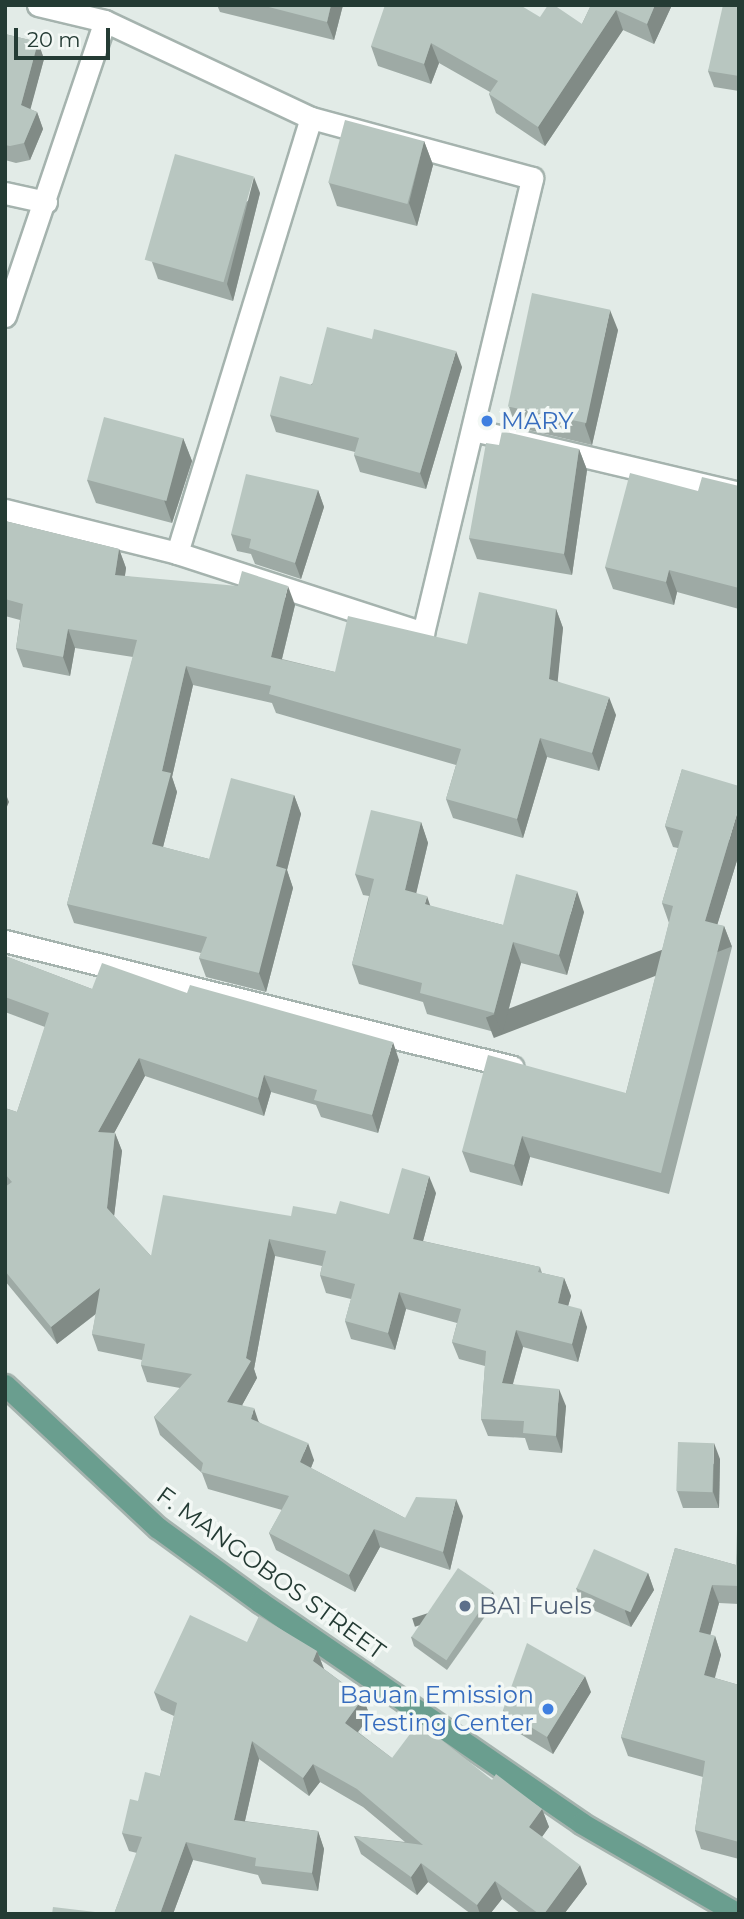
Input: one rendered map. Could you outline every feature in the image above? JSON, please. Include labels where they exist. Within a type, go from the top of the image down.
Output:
[{"type":"main road","name":"F. MANGOBOS STREET","points":[[5,1385],[158,1528],[260,1602],[582,1823],[738,1914]]},
{"type":"street","points":[[5,510],[177,553],[423,633],[533,178],[311,118],[105,21],[38,5]]},
{"type":"street","points":[[5,316],[46,202],[105,21]]},
{"type":"street","points":[[177,553],[311,118]]},
{"type":"street","points":[[5,193],[46,202]]},
{"type":"street","points":[[473,430],[739,493]]},
{"type":"street","points":[[5,941],[535,1073]]},
{"type":"building","points":[[261,5],[331,5],[327,22]]},
{"type":"building","points":[[385,5],[520,5],[540,17],[548,5],[554,5],[582,24],[591,5],[655,5],[647,24],[616,10],[538,127],[489,94],[498,81],[431,43],[424,64],[371,46]]},
{"type":"building","points":[[723,5],[739,5],[739,76],[708,71]]},
{"type":"building","points":[[5,34],[38,42],[21,105],[37,112],[24,143],[10,146],[5,145]]},
{"type":"building","points":[[345,120],[424,141],[407,204],[328,183]]},
{"type":"building","points":[[175,154],[254,177],[224,282],[145,260]]},
{"type":"building","points":[[532,293],[610,310],[586,423],[508,406]]},
{"type":"building","points":[[327,327],[372,339],[374,329],[456,351],[420,473],[354,455],[359,438],[270,415],[280,376],[312,385]]},
{"type":"building","points":[[104,417],[183,438],[166,501],[87,480]]},
{"type":"building","points":[[502,431],[579,449],[564,554],[469,538],[486,443],[499,445]]},
{"type":"building","points":[[630,473],[698,491],[702,477],[739,486],[739,588],[669,570],[666,582],[605,567]]},
{"type":"building","points":[[246,474],[318,490],[295,563],[249,548],[251,539],[231,534]]},
{"type":"building","points":[[5,521],[119,549],[115,575],[238,586],[242,571],[288,586],[271,657],[335,672],[348,616],[467,644],[479,592],[556,609],[549,679],[609,697],[592,753],[540,738],[517,819],[446,799],[461,749],[269,694],[271,686],[186,666],[162,771],[171,773],[152,844],[209,859],[231,778],[294,795],[276,866],[286,869],[259,973],[199,958],[207,937],[67,904],[137,640],[68,629],[63,657],[16,648],[23,604],[5,599]]},
{"type":"building","points":[[682,769],[739,786],[739,807],[705,921],[724,926],[661,1173],[522,1136],[514,1165],[462,1151],[488,1055],[626,1093],[673,906],[662,903],[683,831],[665,826]]},
{"type":"building","points":[[371,810],[421,822],[405,890],[427,896],[425,904],[503,925],[516,874],[577,891],[559,955],[513,942],[494,1013],[420,993],[422,983],[352,964],[374,879],[355,874]]},
{"type":"building","points":[[5,956],[92,989],[102,963],[187,993],[190,985],[393,1042],[372,1115],[314,1100],[317,1090],[264,1075],[258,1098],[139,1058],[98,1132],[115,1133],[107,1208],[151,1256],[163,1195],[291,1216],[293,1206],[336,1214],[340,1201],[389,1214],[402,1168],[429,1176],[413,1239],[540,1267],[538,1272],[564,1278],[558,1303],[581,1309],[572,1344],[516,1330],[502,1383],[559,1389],[556,1436],[523,1433],[524,1421],[481,1419],[486,1351],[452,1342],[461,1309],[399,1292],[388,1333],[345,1321],[355,1284],[320,1275],[326,1251],[269,1239],[246,1358],[251,1361],[227,1402],[254,1408],[251,1419],[308,1443],[300,1462],[405,1518],[416,1497],[456,1499],[443,1552],[374,1529],[349,1575],[269,1533],[289,1496],[201,1472],[203,1463],[154,1417],[192,1374],[141,1365],[145,1344],[92,1334],[100,1288],[51,1327],[5,1271],[5,1187],[12,1182],[5,1174],[5,1108],[17,1112],[49,1013],[5,997]]},
{"type":"building","points":[[678,1442],[714,1443],[712,1492],[676,1491]]},
{"type":"building","points":[[737,1529],[739,1586],[712,1585],[699,1632],[715,1636],[704,1675],[739,1685],[739,1842],[695,1830],[705,1761],[621,1737],[675,1548],[736,1565]]},
{"type":"building","points":[[594,1549],[648,1573],[630,1612],[577,1588]]},
{"type":"building","points":[[458,1568],[493,1591],[446,1660],[412,1637]]},
{"type":"building","points":[[190,1615],[247,1642],[259,1616],[317,1651],[313,1661],[363,1698],[345,1723],[392,1758],[419,1722],[492,1780],[496,1774],[542,1809],[529,1827],[580,1865],[544,1914],[539,1914],[495,1881],[477,1905],[421,1863],[411,1877],[354,1836],[423,1845],[357,1789],[313,1764],[303,1778],[252,1741],[234,1820],[318,1831],[312,1873],[255,1866],[256,1858],[186,1842],[160,1914],[114,1914],[142,1837],[122,1833],[130,1799],[138,1801],[145,1772],[160,1776],[177,1703],[154,1692]]},
{"type":"building","name":"Bauan Emission Testing Center","points":[[527,1643],[585,1676],[547,1737],[503,1710]]},
{"type":"building","points":[[53,1907],[112,1914],[52,1914]]},
{"type":"place","name":"MARY","points":[[487,421]]},
{"type":"place","name":"BA1 Fuels","points":[[465,1606]]},
{"type":"place","name":"Bauan Emission Testing Center","points":[[548,1709]]}]
